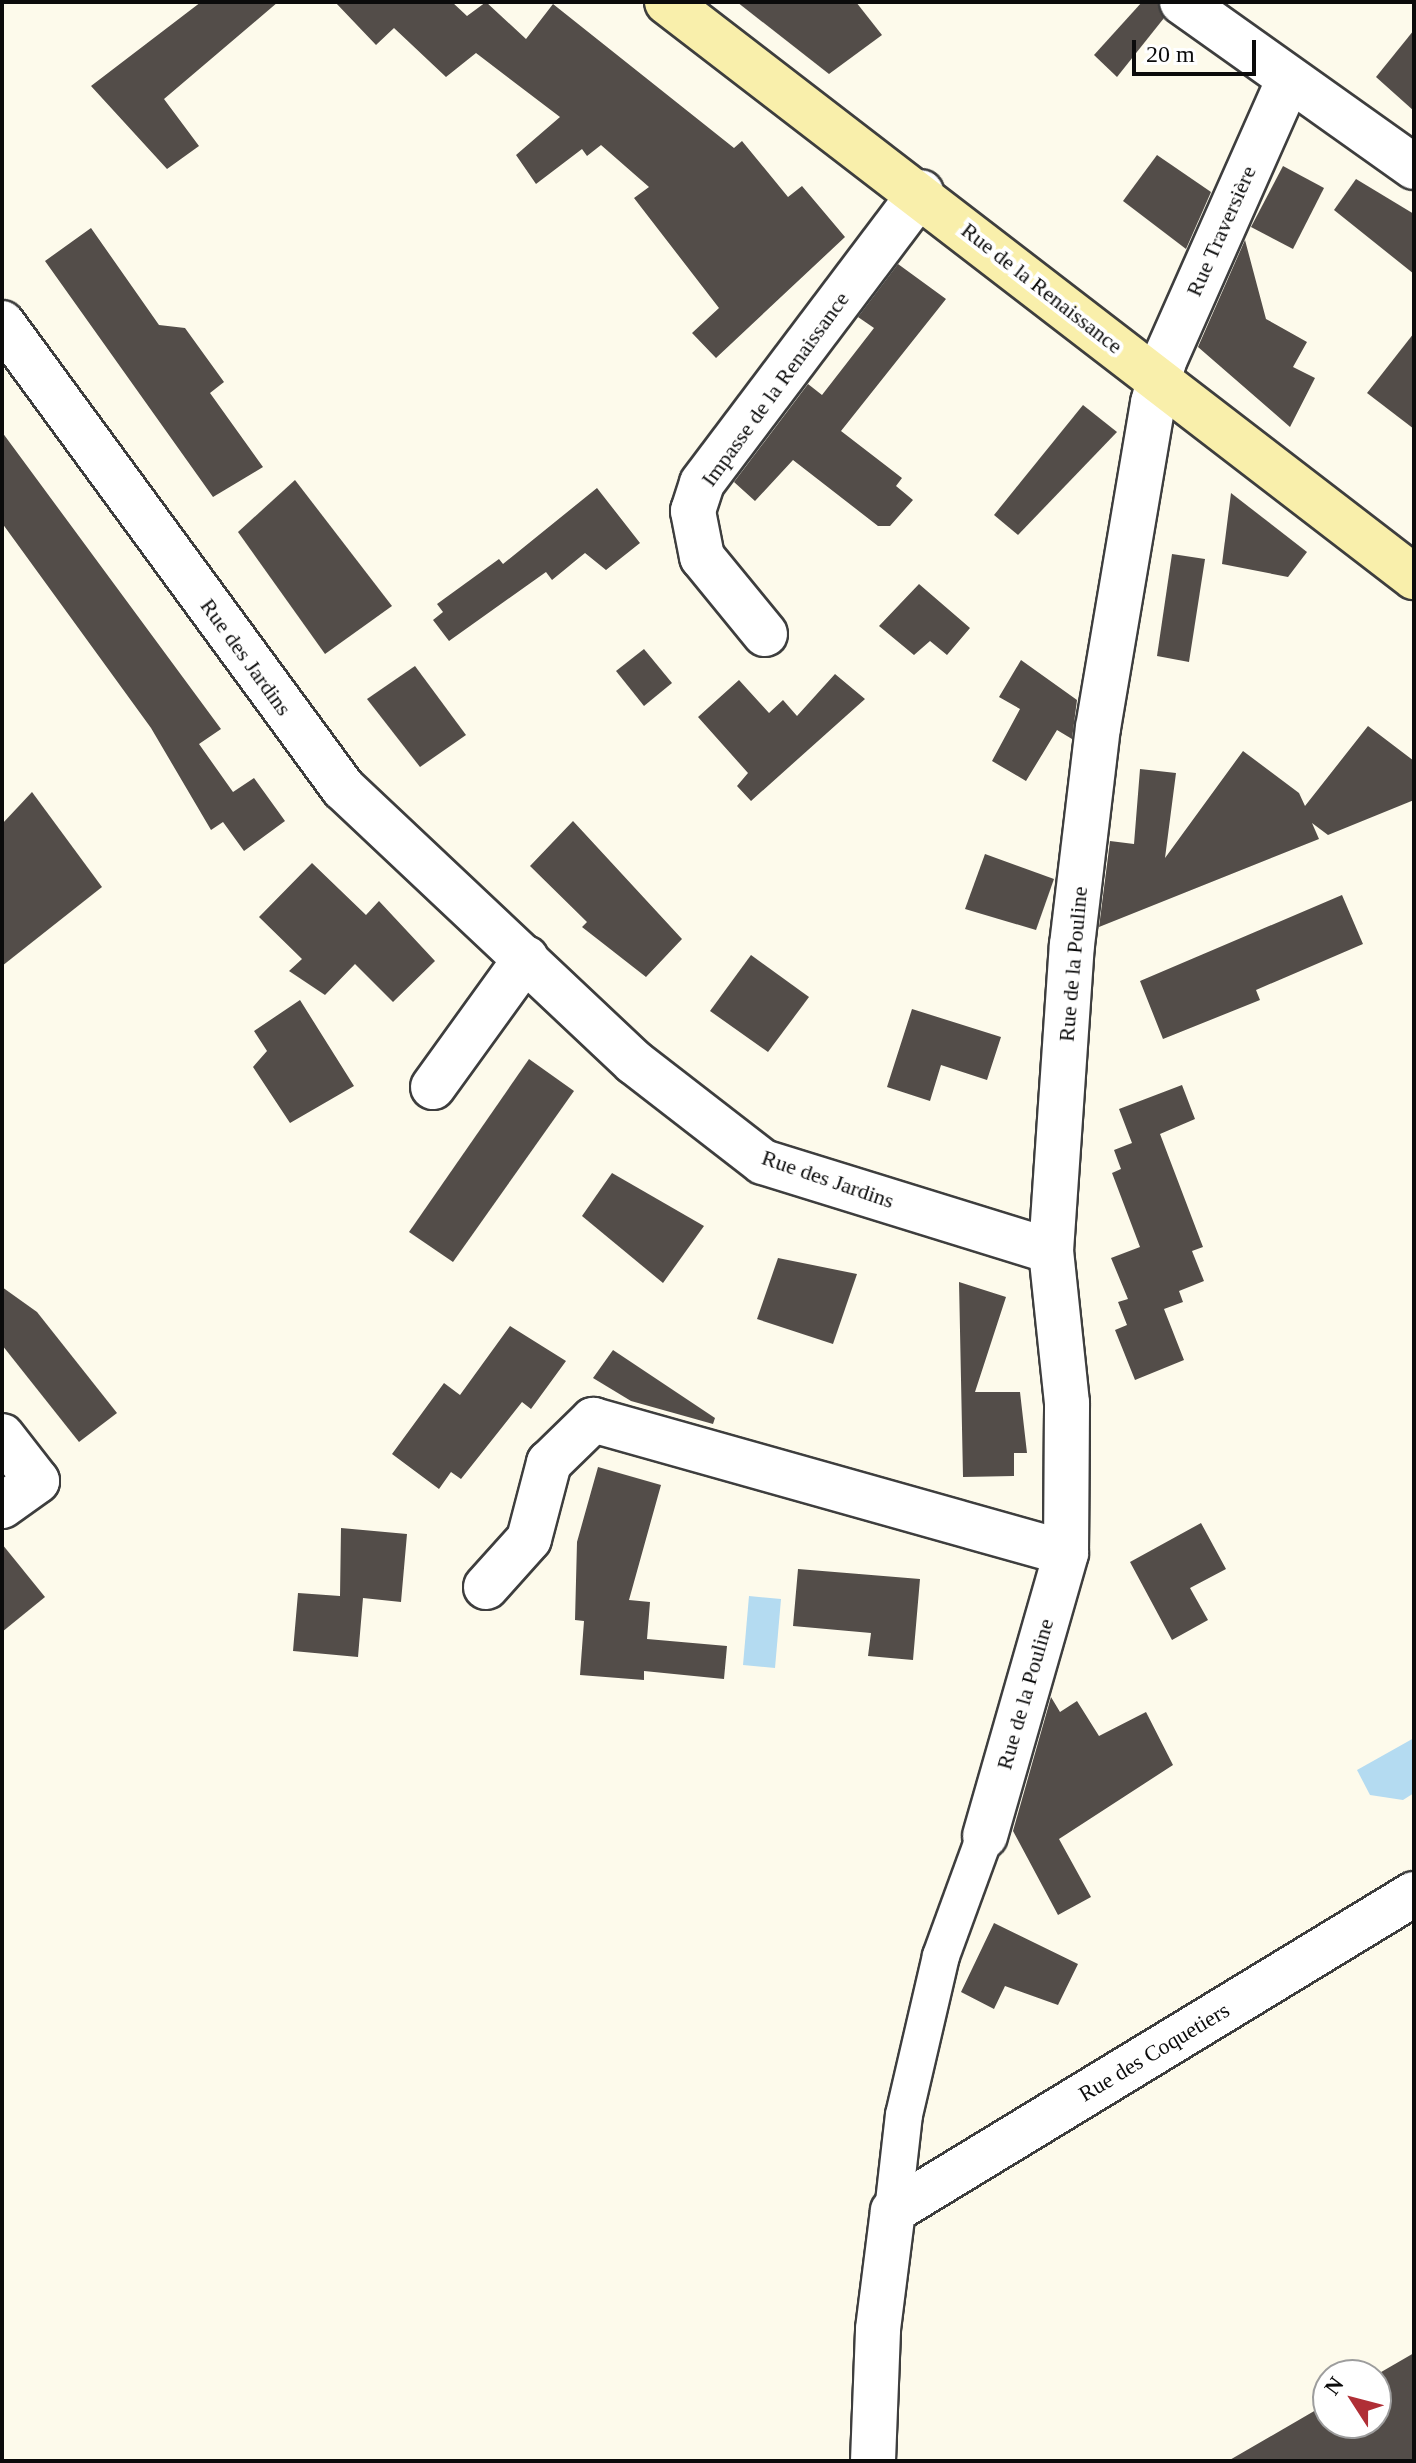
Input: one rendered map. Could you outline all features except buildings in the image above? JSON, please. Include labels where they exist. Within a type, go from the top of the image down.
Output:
[{"type":"main road","name":"Rue de la Renaissance","points":[[667,2],[921,192],[1159,381],[1414,577]]},
{"type":"street","points":[[1182,2],[1287,83],[1414,167]]},
{"type":"street","name":"Rue Traversière","points":[[1159,381],[1287,83]]},
{"type":"street","name":"Impasse de la Renaissance","points":[[765,634],[702,557],[693,511],[702,483],[921,192]]},
{"type":"street","name":"Rue des Jardins","points":[[2,323],[343,788],[634,1062],[763,1162],[1051,1251]]},
{"type":"street","name":"Rue de la Pouline","points":[[985,1836],[1066,1553],[1067,1403],[1051,1251],[1072,945],[1096,743],[1159,381]]},
{"type":"street","points":[[433,1087],[526,958]]},
{"type":"street","points":[[486,1587],[529,1539],[549,1463],[593,1420],[1066,1553]]},
{"type":"street","points":[[2,1436],[37,1481],[2,1506]]},
{"type":"street","points":[[873,2461],[878,2329],[904,2115],[941,1956],[985,1836]]},
{"type":"street","name":"Rue des Coquetiers","points":[[893,2211],[1414,1894]]},
{"type":"water","points":[[749,1596],[781,1599],[775,1668],[743,1665]]},
{"type":"water","points":[[1414,1738],[1414,1793],[1403,1800],[1370,1795],[1357,1770]]}]
